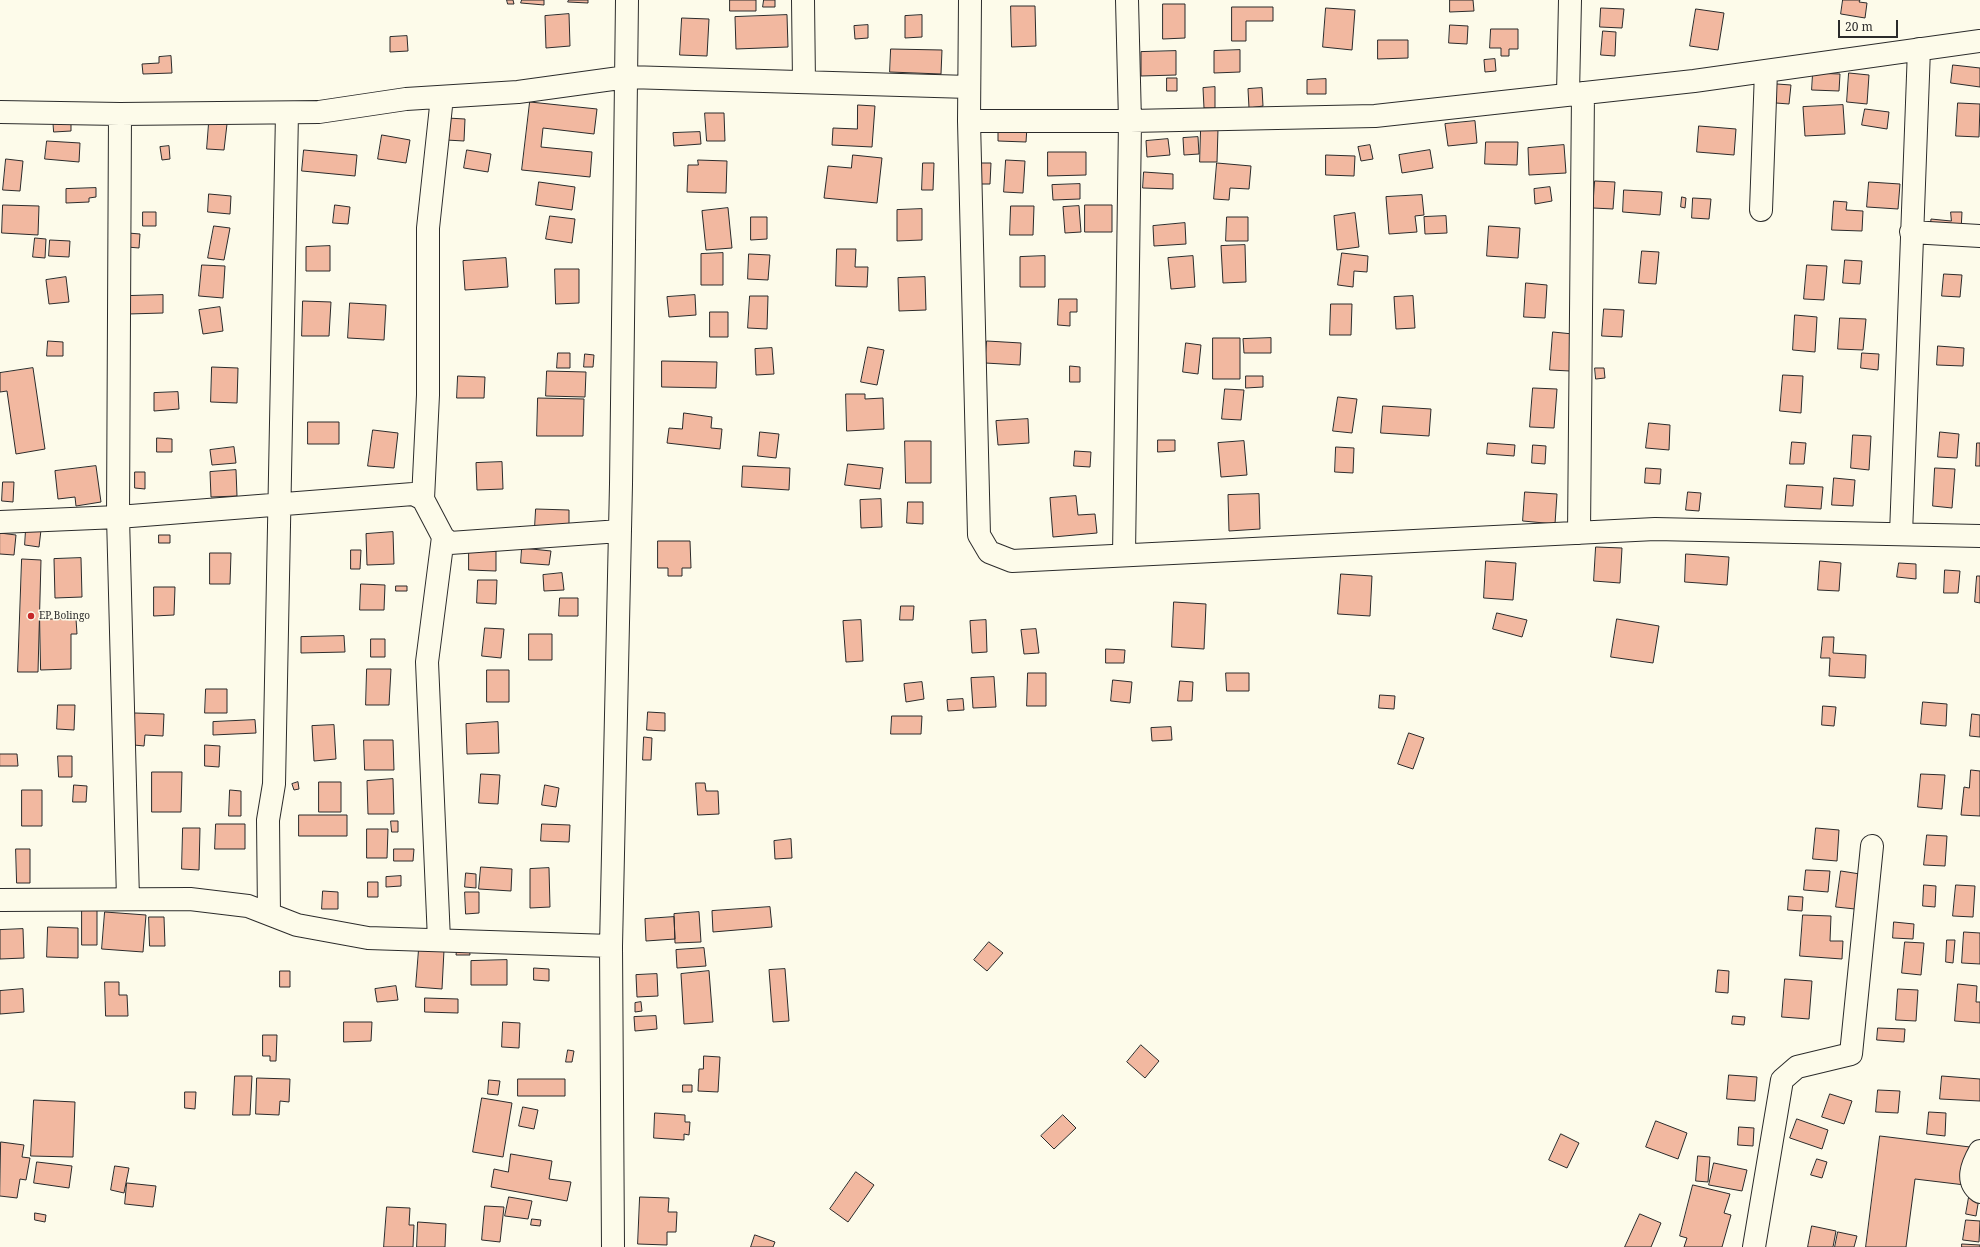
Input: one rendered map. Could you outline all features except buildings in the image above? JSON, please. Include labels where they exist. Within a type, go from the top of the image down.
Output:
[{"type":"street","points":[[613,1247],[611,946],[620,531],[627,0]]},
{"type":"street","points":[[803,0],[804,82]]},
{"type":"street","points":[[970,0],[969,121],[979,535],[988,552],[1012,561],[1654,529],[1980,536]]},
{"type":"street","points":[[1124,555],[1130,121],[1127,0]]},
{"type":"street","points":[[1570,0],[1576,94],[1579,533]]},
{"type":"street","points":[[969,121],[1130,121],[1374,116],[1694,81],[1980,41]]},
{"type":"street","points":[[1901,534],[1911,232],[1919,49]]},
{"type":"street","points":[[1761,210],[1766,71]]},
{"type":"street","points":[[0,112],[120,114],[319,112],[406,99],[518,92],[627,77],[969,87]]},
{"type":"street","points":[[442,97],[428,228],[428,386],[423,498],[443,537],[450,543],[620,531]]},
{"type":"street","points":[[269,914],[268,820],[274,784],[278,505],[287,113]]},
{"type":"street","points":[[120,114],[118,518],[128,899]]},
{"type":"street","points":[[1911,232],[1980,236]]},
{"type":"street","points":[[0,522],[118,518],[413,494],[423,498]]},
{"type":"street","points":[[439,940],[427,662],[443,537]]},
{"type":"street","points":[[1754,1247],[1782,1080],[1797,1067],[1850,1054],[1872,846]]},
{"type":"street","points":[[0,900],[190,899],[248,906],[297,924],[368,938],[611,946]]},
{"type":"street","points":[[1980,1151],[1974,1161],[1970,1176],[1974,1187],[1980,1192]]},
{"type":"place","name":"EP Bolingo","points":[[31,616]]}]
